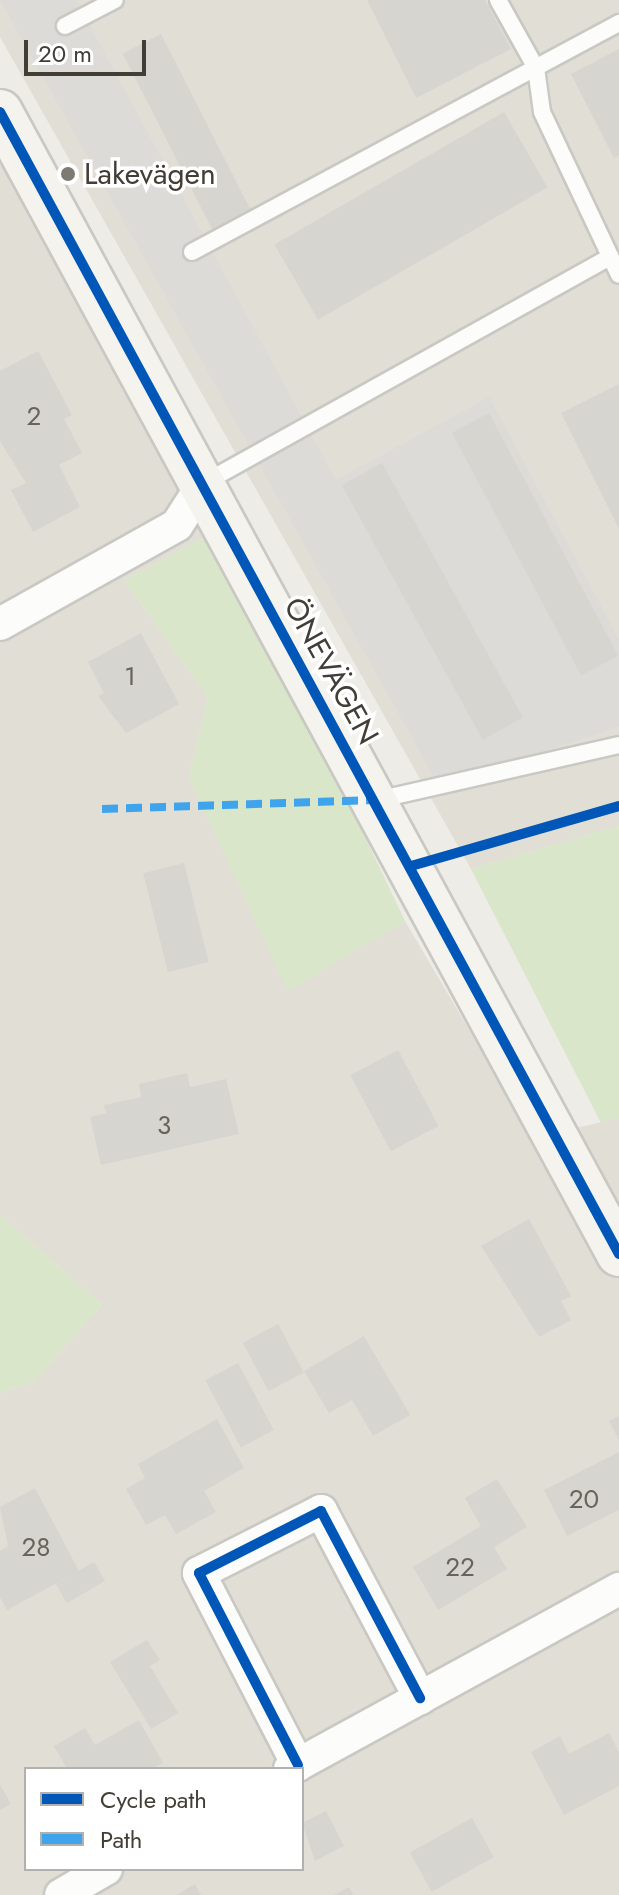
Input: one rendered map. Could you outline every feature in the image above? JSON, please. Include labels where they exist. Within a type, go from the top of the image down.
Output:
[{"type":"street","name":"ÖNEVÄGEN","points":[[0,112],[204,483],[619,1254]]},
{"type":"street","points":[[0,624],[177,525],[204,483]]},
{"type":"street","points":[[420,1698],[321,1511],[199,1573],[294,1767],[420,1698],[619,1589]]},
{"type":"street","points":[[61,1895],[103,1871]]},
{"type":"lane","points":[[65,26],[115,0]]},
{"type":"lane","points":[[498,0],[536,68],[542,112],[619,275]]},
{"type":"lane","points":[[192,252],[619,23]]},
{"type":"lane","points":[[204,483],[610,257]]},
{"type":"lane","points":[[375,800],[619,745]]},
{"type":"shaded area","points":[[0,0],[619,0],[619,826],[471,869],[0,37]]},
{"type":"shaded area","points":[[0,0],[76,0],[336,480],[489,397],[619,639],[619,727],[439,786]]},
{"type":"shaded area","points":[[0,152],[204,538],[124,580],[208,697],[189,778],[288,990],[405,921],[533,1138],[619,1118],[619,1895],[0,1895],[0,1393],[33,1382],[102,1305],[0,1215]]},
{"type":"green space","points":[[204,538],[324,751],[405,921],[288,991],[189,778],[208,697],[124,580]]},
{"type":"green space","points":[[619,826],[619,1118],[601,1123],[471,869]]},
{"type":"green space","points":[[0,1215],[102,1305],[33,1382],[0,1393]]},
{"type":"building","points":[[367,0],[485,0],[511,49],[416,98]]},
{"type":"building","points":[[161,34],[251,210],[213,230],[123,54]]},
{"type":"building","points":[[619,49],[619,155],[614,158],[571,74]]},
{"type":"building","points":[[504,112],[548,187],[318,320],[275,245]]},
{"type":"building","points":[[38,351],[72,415],[64,419],[82,453],[59,465],[80,507],[33,532],[11,490],[26,483],[0,441],[0,371]]},
{"type":"building","points":[[619,384],[619,529],[561,413]]},
{"type":"building","points":[[489,413],[618,656],[581,676],[452,433]]},
{"type":"building","points":[[382,463],[523,718],[483,740],[342,485]]},
{"type":"building","points":[[141,633],[179,704],[126,733],[98,696],[104,693],[88,662]]},
{"type":"building","points":[[184,863],[209,962],[168,972],[143,873]]},
{"type":"building","points":[[398,1050],[438,1126],[391,1151],[350,1075]]},
{"type":"building","points":[[187,1073],[190,1087],[226,1079],[239,1134],[101,1165],[90,1117],[106,1113],[104,1105],[141,1097],[139,1084]]},
{"type":"building","points":[[529,1219],[571,1296],[561,1301],[571,1320],[539,1337],[481,1246]]},
{"type":"building","points":[[278,1324],[304,1373],[269,1391],[243,1343]]},
{"type":"building","points":[[364,1336],[410,1415],[373,1436],[352,1400],[329,1413],[304,1371]]},
{"type":"building","points":[[238,1363],[274,1430],[241,1447],[205,1380]]},
{"type":"building","points":[[619,1416],[619,1440],[609,1421]]},
{"type":"building","points":[[217,1419],[244,1468],[204,1491],[216,1512],[176,1534],[165,1515],[146,1525],[126,1489],[145,1478],[138,1464]]},
{"type":"building","points":[[619,1452],[619,1510],[567,1536],[544,1490]]},
{"type":"building","points":[[497,1479],[527,1527],[494,1547],[507,1569],[438,1610],[413,1567],[481,1526],[465,1498]]},
{"type":"building","points":[[35,1488],[79,1571],[7,1610],[0,1597],[0,1551],[8,1546],[0,1507]]},
{"type":"building","points":[[94,1562],[105,1581],[67,1603],[56,1584]]},
{"type":"building","points":[[147,1640],[160,1660],[150,1666],[178,1713],[151,1729],[110,1662]]},
{"type":"building","points":[[139,1720],[163,1763],[155,1767],[66,1767],[54,1746],[85,1728],[95,1745]]},
{"type":"building","points":[[609,1733],[619,1752],[619,1786],[564,1815],[531,1752],[560,1736],[569,1754]]},
{"type":"building","points":[[0,1785],[11,1804],[0,1810]]},
{"type":"building","points":[[326,1811],[344,1846],[315,1861],[304,1822]]},
{"type":"building","points":[[472,1818],[494,1857],[432,1892],[410,1852]]},
{"type":"building","points":[[195,1884],[201,1895],[176,1895]]},
{"type":"building","points":[[349,1887],[353,1895],[334,1895]]},
{"type":"marked path","points":[[102,809],[375,800]]},
{"type":"cycle path","points":[[0,112],[619,1254]]},
{"type":"cycle path","points":[[411,866],[619,806]]},
{"type":"cycle path","points":[[298,1765],[199,1573],[321,1511],[420,1698]]},
{"type":"place","name":"Lakevägen","points":[[68,174]]}]
